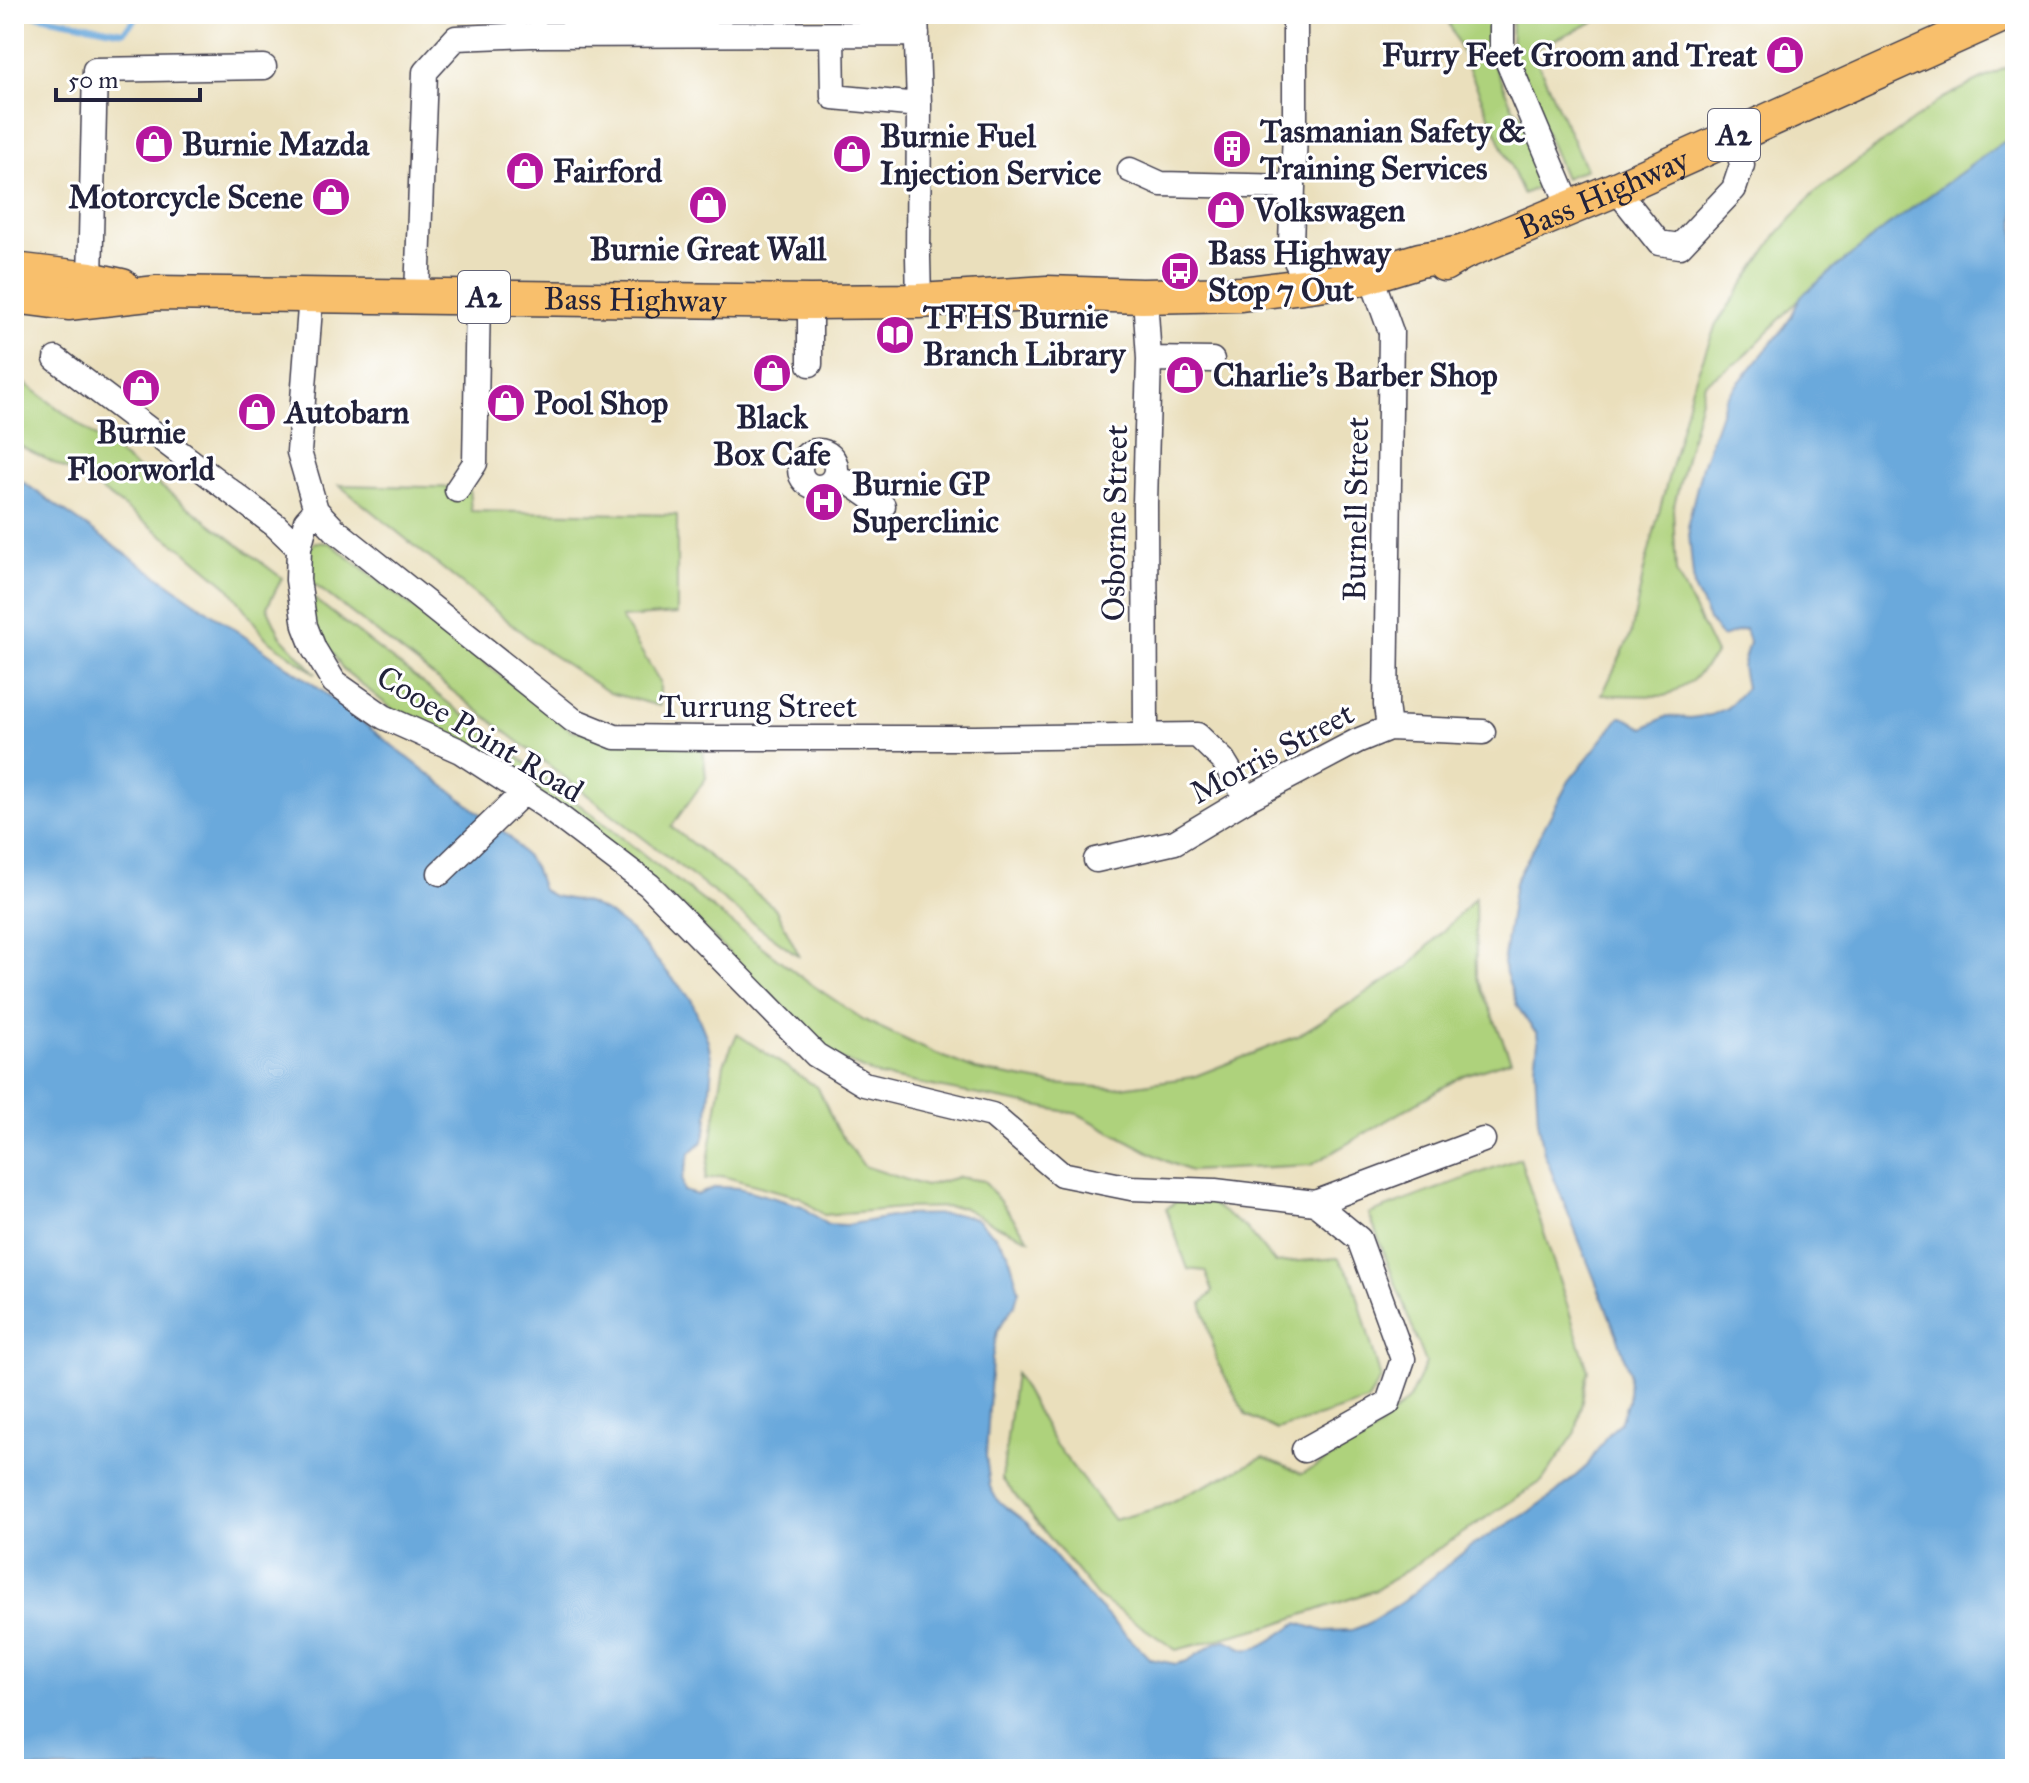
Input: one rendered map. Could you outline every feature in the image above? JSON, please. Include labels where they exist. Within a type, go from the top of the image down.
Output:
[{"type":"highway","name":"Bass Highway","points":[[919,301],[1010,310],[1146,312],[1315,305],[1377,293],[1425,275],[1462,253],[1616,189],[2005,14]]},
{"type":"highway","name":"Bass Highway","points":[[14,296],[68,303],[157,293],[810,302],[919,301],[1047,293],[1142,296],[1241,294],[1357,279],[1420,260],[1462,253]]},
{"type":"highway","name":"Bass Highway","points":[[14,270],[90,279],[157,293]]},
{"type":"street","points":[[1295,14],[1291,243],[1297,266],[1309,287]]},
{"type":"street","points":[[1502,14],[1502,48],[1570,208]]},
{"type":"street","points":[[417,296],[425,72],[456,26],[532,35],[832,35],[917,24],[919,301]]},
{"type":"street","points":[[832,35],[833,97],[919,105]]},
{"type":"street","points":[[90,279],[95,70],[264,67]]},
{"type":"street","points":[[1616,189],[1659,243],[1680,246],[1734,189],[1742,165],[1735,135]]},
{"type":"street","points":[[1130,170],[1161,184],[1292,187]]},
{"type":"street","name":"Burnell Street","points":[[1377,293],[1391,332],[1386,705],[1389,728]]},
{"type":"street","points":[[311,295],[299,452],[316,510]]},
{"type":"street","points":[[457,490],[475,463],[478,297]]},
{"type":"street","points":[[810,302],[810,364]]},
{"type":"street","name":"Osborne Street","points":[[1146,312],[1149,359],[1145,503],[1146,735]]},
{"type":"street","points":[[56,359],[275,525],[299,548]]},
{"type":"street","points":[[1149,359],[1212,360]]},
{"type":"street","points":[[833,479],[850,483],[883,506]]},
{"type":"street","name":"Cooee Point Road","points":[[316,510],[306,521],[299,548],[298,580],[305,626],[314,649],[334,682],[384,717],[460,751],[524,792],[649,885],[816,1055],[864,1084],[992,1115],[1061,1174],[1131,1188],[1215,1191],[1315,1203]]},
{"type":"street","name":"Turrung Street","points":[[316,510],[335,530],[573,720],[615,737],[1197,735],[1223,760],[1247,799]]},
{"type":"street","name":"Morris Street","points":[[1096,860],[1175,842],[1247,799],[1357,741],[1389,728],[1483,732]]},
{"type":"street","points":[[440,873],[524,792]]},
{"type":"street","points":[[1315,1203],[1483,1140]]},
{"type":"street","points":[[1304,1450],[1388,1403],[1403,1359],[1359,1239],[1315,1203]]},
{"type":"green space","points":[[1445,14],[1489,14],[1487,50],[1513,108],[1525,117],[1549,182],[1523,194]]},
{"type":"green space","points":[[1512,14],[1571,14],[1573,18],[1583,14],[1611,14],[1532,50],[1586,169],[1565,178],[1511,51]]},
{"type":"green space","points":[[2015,63],[2015,135],[1886,227],[1802,296],[1742,359],[1705,383],[1673,509],[1676,572],[1716,654],[1693,680],[1665,696],[1602,695],[1631,634],[1644,570],[1692,387],[1716,325],[1776,236],[1813,194],[1943,98]]},
{"type":"green space","points":[[14,375],[282,578],[267,607],[280,635],[316,674],[266,638],[228,587],[190,555],[84,478],[14,443]]},
{"type":"green space","points":[[339,485],[469,488],[471,511],[677,515],[677,614],[621,618],[660,682],[660,706],[610,693],[540,647]]},
{"type":"green space","points":[[315,542],[330,543],[571,730],[703,748],[706,778],[671,827],[775,908],[800,957],[305,577],[309,549]]},
{"type":"green space","points":[[308,594],[805,980],[864,1020],[976,1070],[1053,1084],[1114,1088],[1193,1077],[1297,1036],[1408,967],[1475,898],[1476,975],[1511,1060],[1464,1075],[1311,1165],[1190,1171],[1078,1114],[880,1076],[826,1053],[685,908],[392,709],[343,669],[313,624]]},
{"type":"green space","points":[[737,1034],[818,1088],[836,1128],[864,1166],[925,1186],[958,1177],[984,1181],[1029,1239],[962,1207],[902,1208],[824,1215],[800,1197],[722,1176],[705,1180],[724,1064]]},
{"type":"green space","points":[[1520,1158],[1588,1370],[1576,1432],[1542,1481],[1376,1590],[1273,1625],[1176,1650],[1097,1596],[1002,1479],[1015,1373],[1055,1444],[1114,1520],[1161,1507],[1264,1457],[1302,1474],[1368,1437],[1409,1399],[1426,1363],[1369,1214]]},
{"type":"green space","points":[[1178,1200],[1209,1202],[1247,1229],[1275,1263],[1338,1258],[1353,1280],[1381,1379],[1367,1401],[1277,1430],[1246,1415],[1217,1362],[1202,1303],[1213,1292],[1205,1271],[1188,1269],[1166,1209]]},
{"type":"water","points":[[2015,135],[2015,1769],[14,1769],[14,476],[313,684],[509,836],[534,867],[542,890],[553,896],[585,902],[608,913],[631,931],[691,999],[708,1041],[712,1063],[707,1127],[703,1141],[690,1153],[682,1179],[684,1191],[697,1195],[716,1187],[739,1188],[802,1206],[826,1224],[846,1225],[902,1215],[960,1214],[976,1219],[995,1236],[1008,1252],[1019,1290],[1015,1304],[997,1331],[992,1359],[986,1456],[990,1487],[997,1500],[1027,1523],[1087,1595],[1150,1659],[1176,1664],[1226,1640],[1245,1649],[1258,1647],[1298,1623],[1324,1631],[1352,1630],[1365,1625],[1402,1602],[1471,1546],[1555,1494],[1587,1466],[1605,1438],[1620,1422],[1628,1401],[1629,1372],[1544,1153],[1538,1120],[1537,1033],[1517,1006],[1503,964],[1515,882],[1569,781],[1620,717],[1644,728],[1667,716],[1690,718],[1711,715],[1727,708],[1746,688],[1742,667],[1749,642],[1745,629],[1722,637],[1710,622],[1694,588],[1688,523],[1702,466],[1726,398],[1781,332],[1801,296],[1886,227]]},
{"type":"waterway","points":[[30,14],[123,32],[141,14]]},
{"type":"place","name":"Furry Feet Groom and Treat","points":[[1785,55]]},
{"type":"place","name":"Burnie Mazda","points":[[154,144]]},
{"type":"place","name":"Tasmanian Safety & Training Services","points":[[1232,149]]},
{"type":"place","name":"Burnie Fuel Injection Service","points":[[852,154]]},
{"type":"place","name":"Fairford","points":[[525,171]]},
{"type":"place","name":"Motorcycle Scene","points":[[331,197]]},
{"type":"place","name":"Burnie Great Wall","points":[[708,205]]},
{"type":"place","name":"Volkswagen","points":[[1226,210]]},
{"type":"place","name":"Bass Highway Stop 7 Out","points":[[1180,271]]},
{"type":"place","name":"TFHS Burnie Branch Library","points":[[895,335]]},
{"type":"place","name":"Black Box Cafe","points":[[772,373]]},
{"type":"place","name":"Charlie's Barber Shop","points":[[1185,375]]},
{"type":"place","name":"Burnie Floorworld","points":[[141,388]]},
{"type":"place","name":"Pool Shop","points":[[506,403]]},
{"type":"place","name":"Autobarn","points":[[257,412]]},
{"type":"place","name":"Burnie GP Superclinic","points":[[824,502]]}]
